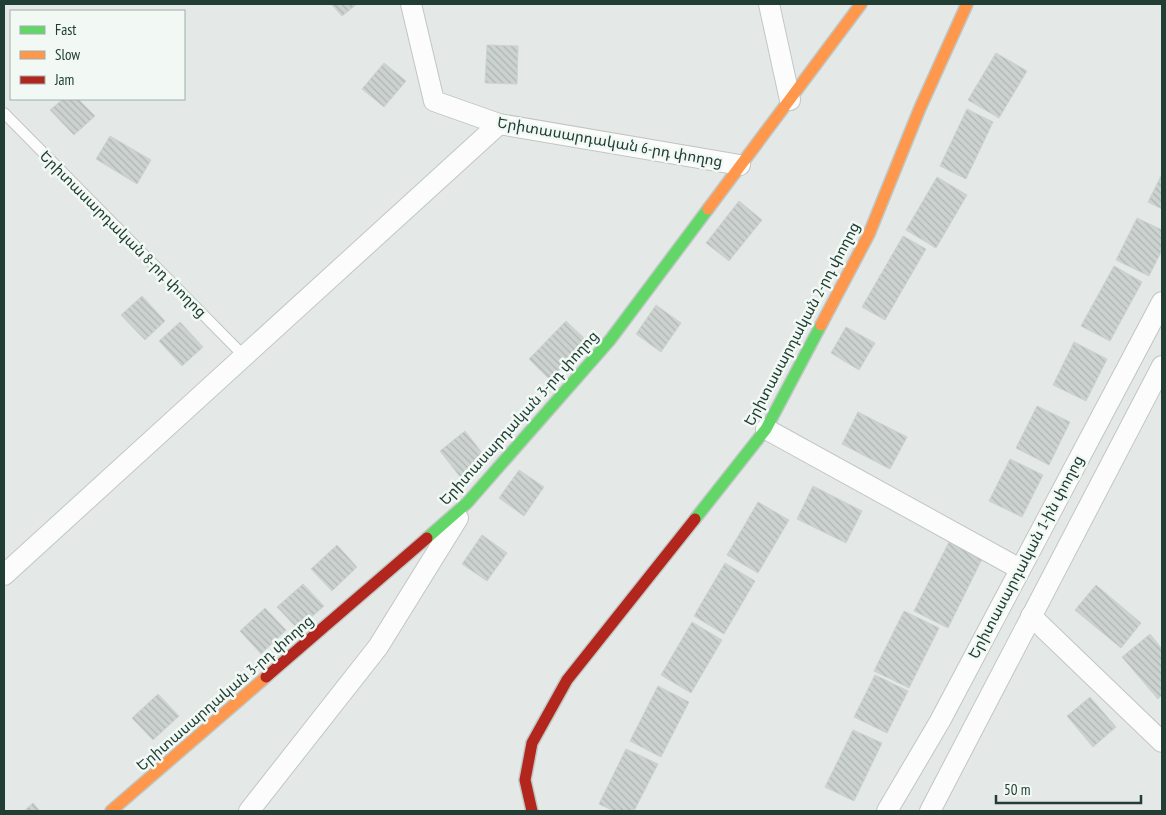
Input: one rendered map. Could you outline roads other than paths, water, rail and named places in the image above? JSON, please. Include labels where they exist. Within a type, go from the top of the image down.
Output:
[{"type":"street","name":"Երիտասարդական 6-րդ փողոց","points":[[411,4],[434,101],[499,124],[740,165]]},
{"type":"street","points":[[769,4],[790,100]]},
{"type":"street","name":"Երիտասարդական 3-րդ փողոց","points":[[111,811],[468,503],[610,340],[861,4]]},
{"type":"street","name":"Երիտասարդական 2-րդ փողոց","points":[[532,811],[525,780],[532,743],[568,680],[766,429],[869,234],[920,108],[966,4]]},
{"type":"street","points":[[4,576],[499,124]]},
{"type":"street","name":"Երիտասարդական 1-ին փողոց","points":[[887,811],[940,721],[1162,302]]},
{"type":"street","points":[[930,811],[1162,366]]},
{"type":"street","points":[[766,429],[1020,569]]},
{"type":"street","points":[[249,811],[378,647],[468,503]]},
{"type":"street","points":[[1031,616],[1162,742]]},
{"type":"lane","name":"Երիտասարդական 8-րդ փողոց","points":[[4,113],[243,356]]}]
